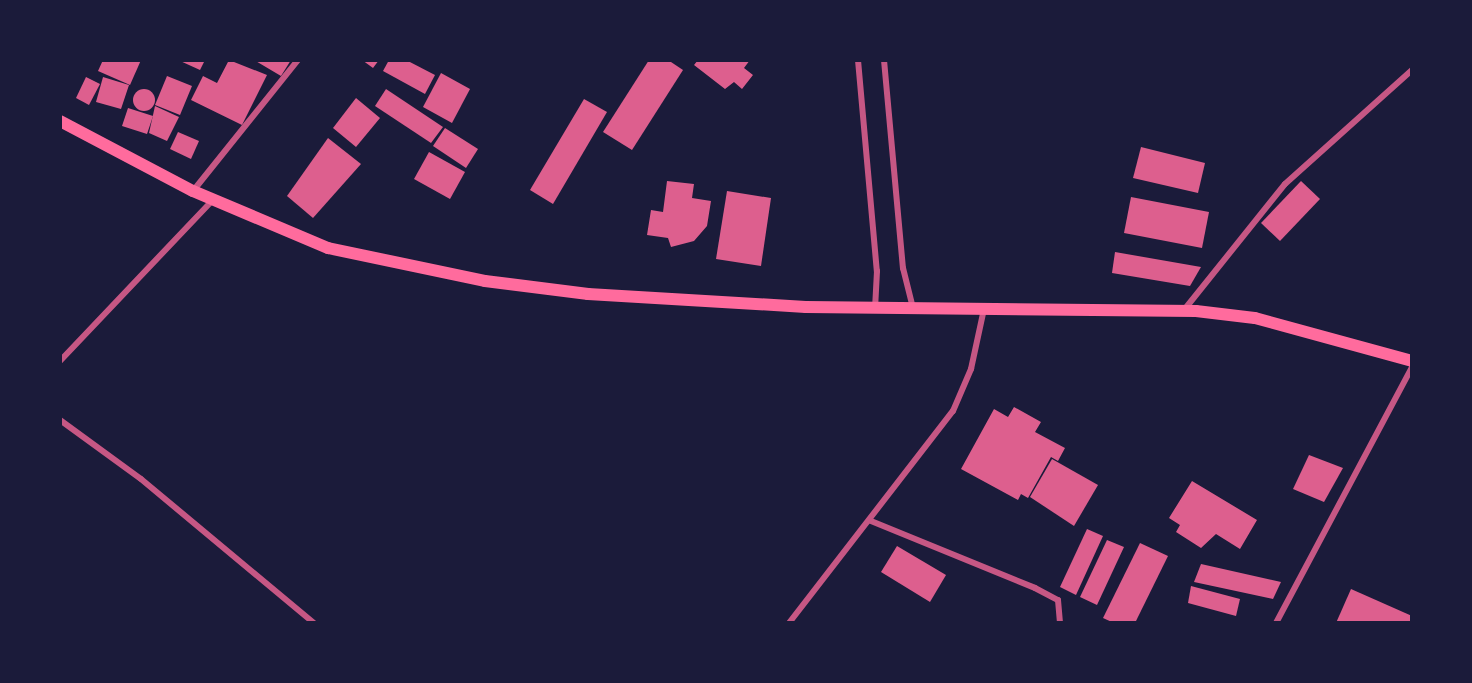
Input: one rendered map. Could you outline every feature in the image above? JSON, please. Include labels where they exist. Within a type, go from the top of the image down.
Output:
[{"type":"main road","points":[[60,121],[193,191],[328,248],[485,281],[600,295],[806,307],[985,305],[1184,311],[1255,318],[1412,360]]},
{"type":"street","points":[[193,191],[298,60]]},
{"type":"street","points":[[858,60],[877,271],[875,306]]},
{"type":"street","points":[[884,60],[903,268],[912,305]]},
{"type":"street","points":[[1184,311],[1285,184],[1412,70]]},
{"type":"street","points":[[60,361],[213,200]]},
{"type":"street","points":[[789,623],[806,595],[871,521],[953,411],[971,369],[985,305]]},
{"type":"street","points":[[1276,623],[1412,368]]},
{"type":"street","points":[[60,420],[141,479],[314,623]]},
{"type":"street","points":[[871,521],[1035,588],[1058,600],[1060,623]]},
{"type":"building","points":[[103,60],[141,60],[130,85],[98,71]]},
{"type":"building","points":[[178,60],[205,60],[200,70]]},
{"type":"building","points":[[229,60],[267,75],[242,125],[191,100],[203,76],[217,83]]},
{"type":"building","points":[[254,60],[291,60],[281,76]]},
{"type":"building","points":[[362,60],[379,60],[373,68]]},
{"type":"building","points":[[389,60],[406,60],[435,75],[425,94],[383,71]]},
{"type":"building","points":[[649,60],[668,60],[683,70],[632,150],[603,132]]},
{"type":"building","points":[[698,60],[750,60],[744,68],[753,75],[742,89],[734,82],[725,89],[694,65]]},
{"type":"building","points":[[441,73],[470,89],[452,123],[423,107]]},
{"type":"building","points":[[167,76],[192,86],[180,115],[155,105]]},
{"type":"building","points":[[86,77],[100,84],[89,105],[76,98]]},
{"type":"building","points":[[103,77],[129,85],[121,109],[96,102]]},
{"type":"building","points":[[144,89],[152,92],[155,100],[152,108],[144,111],[136,108],[133,100],[136,92]]},
{"type":"building","points":[[386,89],[443,127],[431,143],[375,106]]},
{"type":"building","points":[[356,98],[380,118],[356,147],[333,128]]},
{"type":"building","points":[[584,99],[607,112],[553,204],[530,190]]},
{"type":"building","points":[[155,106],[179,117],[167,141],[149,133]]},
{"type":"building","points":[[128,108],[153,116],[147,134],[122,126]]},
{"type":"building","points":[[445,128],[478,149],[466,168],[433,146]]},
{"type":"building","points":[[178,132],[199,141],[191,159],[170,149]]},
{"type":"building","points":[[328,138],[361,164],[313,218],[287,196]]},
{"type":"building","points":[[1141,147],[1205,163],[1198,193],[1133,178]]},
{"type":"building","points":[[429,152],[465,172],[450,199],[414,179]]},
{"type":"building","points":[[667,181],[694,184],[692,198],[711,201],[707,226],[694,241],[671,247],[668,238],[647,235],[651,210],[663,212]]},
{"type":"building","points":[[1301,181],[1320,199],[1280,241],[1261,223]]},
{"type":"building","points":[[727,191],[771,198],[761,266],[716,259]]},
{"type":"building","points":[[1131,197],[1209,212],[1202,248],[1124,233]]},
{"type":"building","points":[[1115,252],[1201,267],[1190,286],[1112,273]]},
{"type":"building","points":[[1014,407],[1041,422],[1035,432],[1065,448],[1058,461],[1051,457],[1028,498],[1021,494],[1018,500],[961,469],[994,409],[1008,417]]},
{"type":"building","points":[[1309,455],[1343,468],[1324,502],[1293,489]]},
{"type":"building","points":[[1052,459],[1098,485],[1074,526],[1030,497]]},
{"type":"building","points":[[1192,481],[1257,520],[1240,549],[1216,534],[1201,548],[1176,532],[1180,525],[1169,518]]},
{"type":"building","points":[[1087,529],[1103,536],[1076,595],[1060,587]]},
{"type":"building","points":[[1107,540],[1124,547],[1097,605],[1080,597]]},
{"type":"building","points":[[1140,543],[1168,556],[1135,623],[1114,623],[1103,618]]},
{"type":"building","points":[[897,546],[946,575],[930,602],[881,572]]},
{"type":"building","points":[[1201,564],[1281,582],[1273,599],[1194,582]]},
{"type":"building","points":[[1191,586],[1240,599],[1236,616],[1188,603]]},
{"type":"building","points":[[1351,589],[1412,616],[1412,623],[1336,623]]}]
